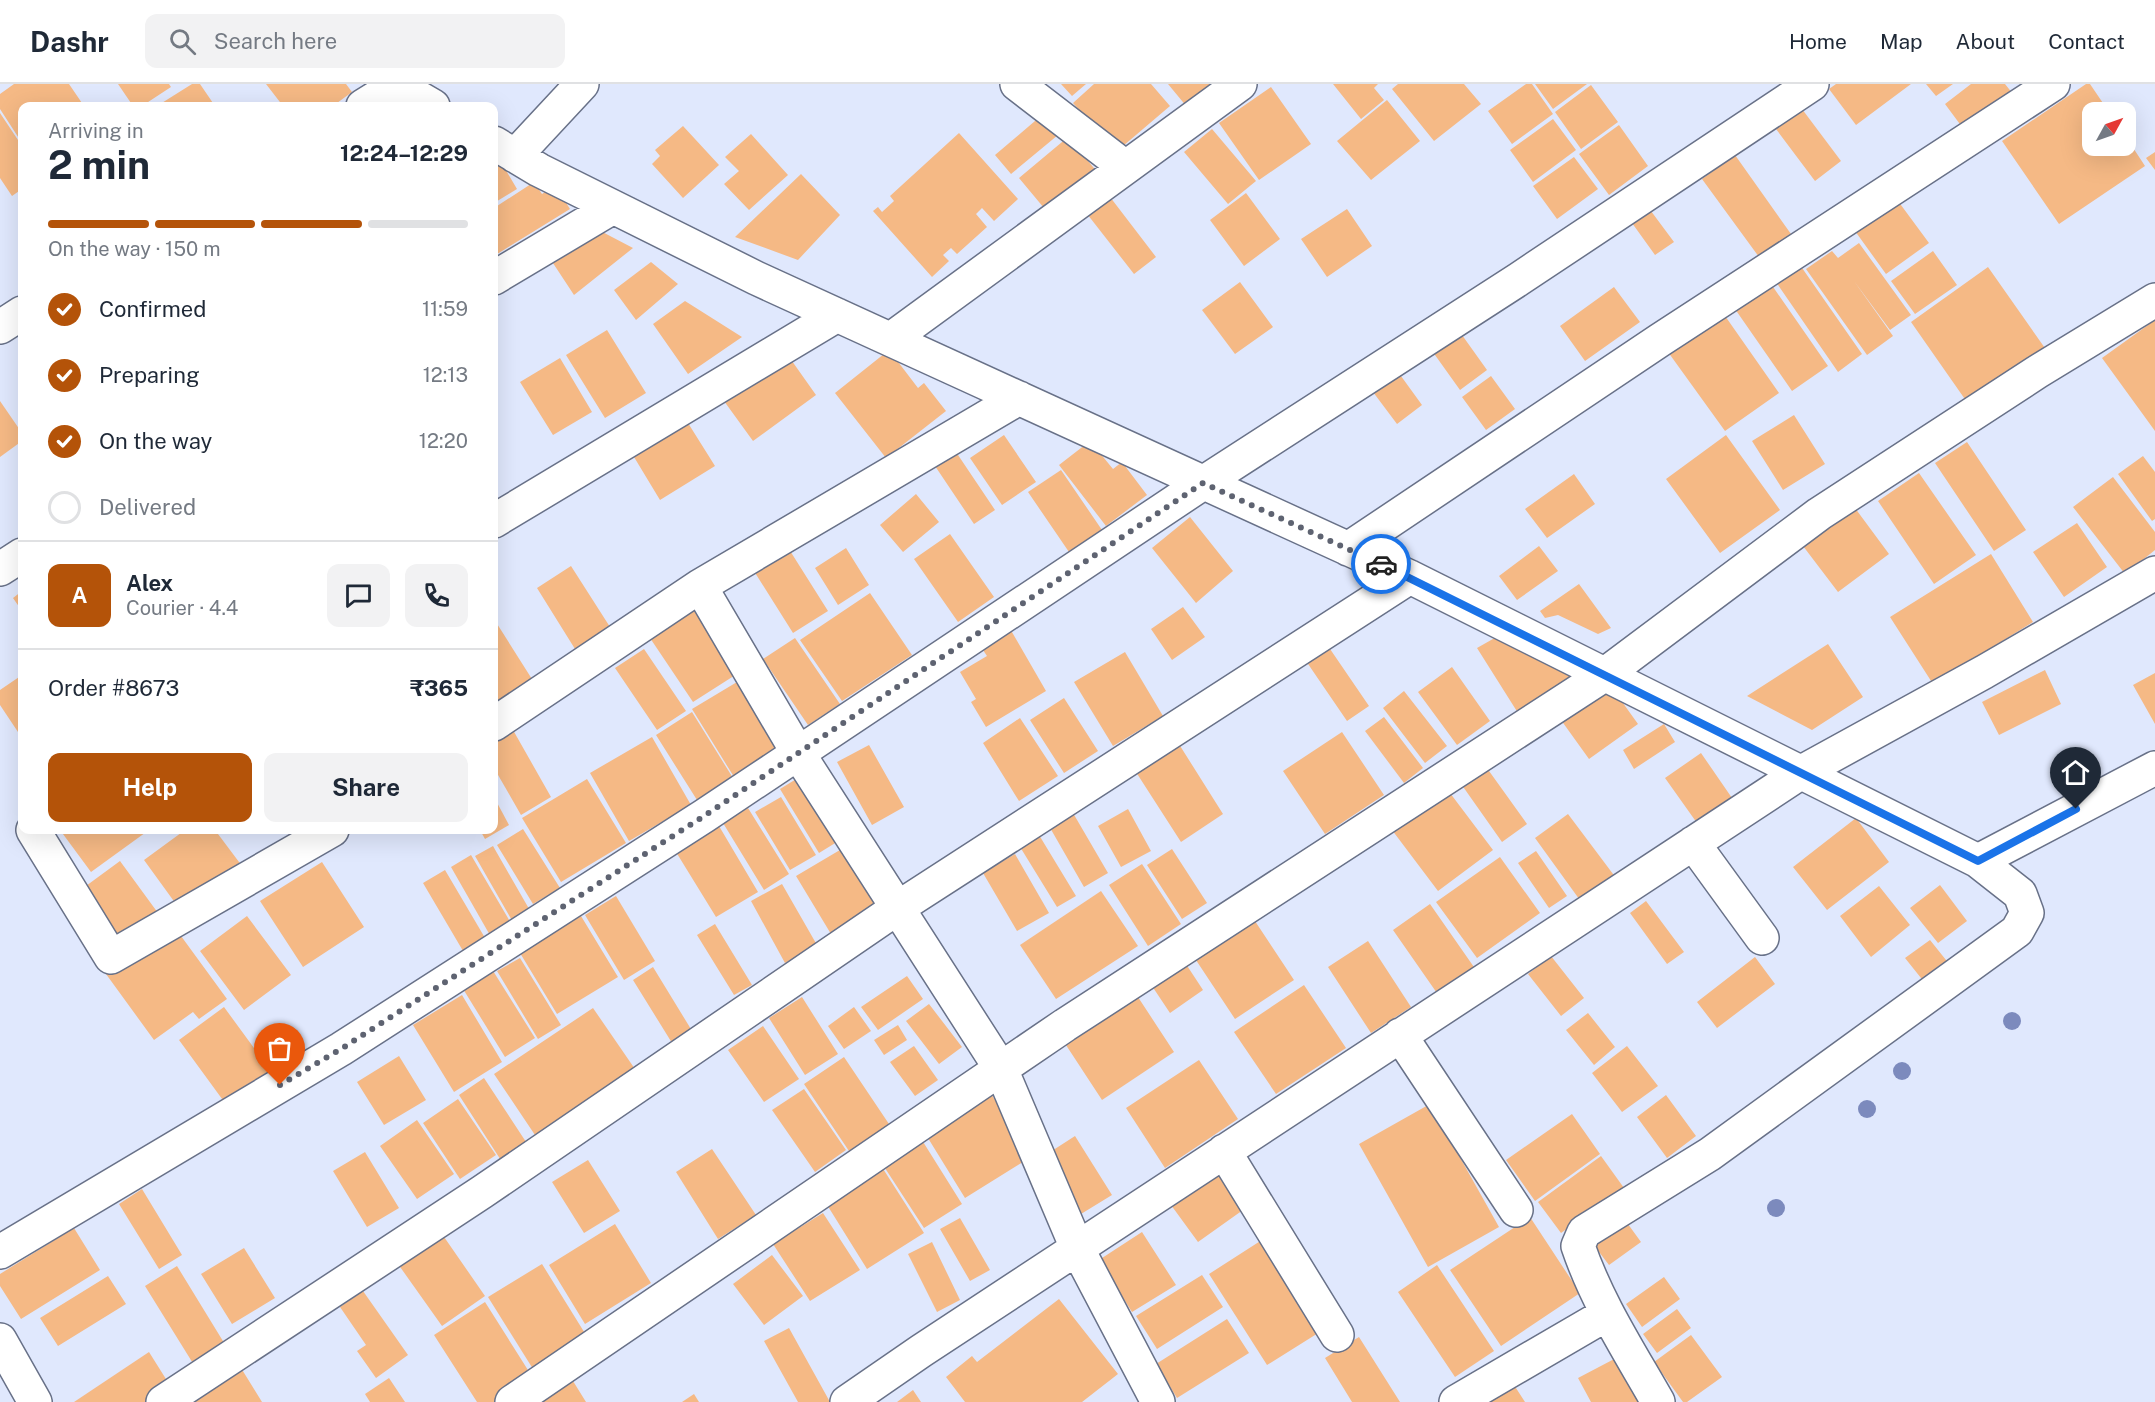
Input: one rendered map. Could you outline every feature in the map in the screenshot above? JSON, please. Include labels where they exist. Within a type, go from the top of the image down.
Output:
[{"type":"street","points":[[582,84],[504,149],[538,170],[756,278],[1410,577],[1978,861],[2020,894],[2027,913],[2017,931],[1710,1154],[1584,1232],[1578,1246],[1607,1314],[1658,1402]]},
{"type":"street","points":[[1017,84],[1125,167]]},
{"type":"street","points":[[891,339],[1240,84]]},
{"type":"street","points":[[0,1252],[341,1049],[704,816],[1203,483],[1519,279],[1812,84]]},
{"type":"street","points":[[1348,549],[1660,340],[2053,84]]},
{"type":"street","points":[[369,102],[396,85],[426,102]]},
{"type":"street","points":[[498,276],[613,207]]},
{"type":"street","points":[[512,1402],[1065,1025],[1604,675],[1819,514],[2037,372],[2155,300]]},
{"type":"street","points":[[498,519],[837,315]]},
{"type":"street","points":[[0,327],[18,316]]},
{"type":"street","points":[[498,721],[700,586],[1019,398]]},
{"type":"street","points":[[0,569],[18,558]]},
{"type":"street","points":[[847,1402],[1077,1248],[1800,773],[1984,672],[2155,573]]},
{"type":"street","points":[[163,1402],[482,1192],[896,909],[1410,577]]},
{"type":"street","points":[[700,586],[798,753],[896,909],[1001,1069],[1077,1248],[1158,1402]]},
{"type":"street","points":[[1978,861],[2155,768]]},
{"type":"street","points":[[35,834],[111,957],[325,834]]},
{"type":"street","points":[[1693,843],[1762,938]]},
{"type":"street","points":[[1400,1035],[1516,1210]]},
{"type":"street","points":[[1224,1151],[1337,1335]]},
{"type":"street","points":[[1456,1402],[1607,1314]]},
{"type":"street","points":[[0,1340],[34,1402]]},
{"type":"building","points":[[14,84],[69,84],[81,102],[18,102],[18,137],[0,109],[0,94]]},
{"type":"building","points":[[118,84],[169,84],[171,87],[148,102],[130,102]]},
{"type":"building","points":[[192,84],[200,84],[212,102],[163,102]]},
{"type":"building","points":[[266,84],[346,84],[352,92],[338,102],[280,102]]},
{"type":"building","points":[[1061,84],[1086,84],[1072,96]]},
{"type":"building","points":[[1094,84],[1151,84],[1170,106],[1116,152],[1073,103]]},
{"type":"building","points":[[1168,84],[1214,84],[1187,107]]},
{"type":"building","points":[[1333,84],[1378,84],[1374,88],[1384,100],[1361,119]]},
{"type":"building","points":[[1398,84],[1464,84],[1481,104],[1434,141],[1392,89]]},
{"type":"building","points":[[1526,84],[1532,84],[1553,114],[1512,144],[1488,111]]},
{"type":"building","points":[[1535,84],[1587,84],[1553,109]]},
{"type":"building","points":[[1836,84],[1911,84],[1856,125],[1829,89]]},
{"type":"building","points":[[1926,84],[1953,84],[1936,96]]},
{"type":"building","points":[[1971,84],[2005,84],[2017,99],[1968,135],[1945,104]]},
{"type":"building","points":[[2086,84],[2090,84],[2102,102],[2082,102],[2082,156],[2136,156],[2136,152],[2145,166],[2059,224],[2002,141]]},
{"type":"building","points":[[1591,85],[1618,122],[1581,149],[1555,112]]},
{"type":"building","points":[[1271,87],[1311,144],[1259,180],[1219,123]]},
{"type":"building","points":[[1387,100],[1420,141],[1371,180],[1337,141]]},
{"type":"building","points":[[1802,109],[1841,161],[1815,181],[1776,129]]},
{"type":"building","points":[[0,113],[18,140],[18,192],[12,196],[0,178]]},
{"type":"building","points":[[1042,115],[1058,135],[1011,174],[995,155]]},
{"type":"building","points":[[1553,119],[1576,150],[1533,182],[1510,150]]},
{"type":"building","points":[[1619,125],[1648,166],[1609,195],[1579,154]]},
{"type":"building","points":[[683,126],[719,165],[683,198],[652,164],[660,156],[655,150]]},
{"type":"building","points":[[1212,129],[1256,181],[1228,204],[1184,152]]},
{"type":"building","points":[[959,133],[1018,199],[994,221],[982,208],[976,214],[987,227],[957,254],[951,248],[943,255],[949,261],[932,277],[873,211],[878,207],[882,212],[894,201],[890,196]]},
{"type":"building","points":[[751,134],[788,175],[749,210],[724,184],[739,171],[725,157]]},
{"type":"building","points":[[1068,137],[1098,173],[1049,214],[1019,178]]},
{"type":"building","points":[[2155,152],[2155,170],[2146,158]]},
{"type":"building","points":[[1735,155],[1791,234],[1759,257],[1702,179]]},
{"type":"building","points":[[498,157],[517,189],[498,201]]},
{"type":"building","points":[[1574,157],[1598,189],[1557,219],[1533,186]]},
{"type":"building","points":[[801,174],[840,215],[798,260],[735,237]]},
{"type":"building","points":[[534,182],[542,194],[555,185],[570,209],[498,254],[498,205]]},
{"type":"building","points":[[1107,193],[1156,257],[1134,274],[1084,210]]},
{"type":"building","points":[[1246,193],[1280,239],[1244,266],[1210,220]]},
{"type":"building","points":[[1898,201],[1929,243],[1886,274],[1855,231]]},
{"type":"building","points":[[1645,203],[1674,242],[1655,255],[1627,216]]},
{"type":"building","points":[[1347,209],[1372,246],[1327,277],[1301,239]]},
{"type":"building","points":[[591,226],[633,248],[574,295],[547,254]]},
{"type":"building","points":[[1859,243],[1911,315],[1890,330],[1854,281],[1893,336],[1867,355],[1806,269],[1832,251],[1838,258]]},
{"type":"building","points":[[1933,251],[1957,285],[1915,314],[1891,281]]},
{"type":"building","points":[[651,262],[678,284],[636,320],[614,290]]},
{"type":"building","points":[[1800,265],[1862,354],[1838,372],[1776,282]]},
{"type":"building","points":[[1988,267],[2047,351],[1969,405],[1911,322]]},
{"type":"building","points":[[1240,282],[1273,327],[1235,354],[1202,310]]},
{"type":"building","points":[[1771,284],[1828,366],[1792,391],[1735,309]]},
{"type":"building","points":[[1614,287],[1640,322],[1585,361],[1560,326]]},
{"type":"building","points":[[685,301],[742,337],[688,374],[653,324]]},
{"type":"building","points":[[1723,313],[1779,393],[1725,431],[1668,352]]},
{"type":"building","points":[[2155,320],[2155,431],[2102,358]]},
{"type":"building","points":[[1457,328],[1487,370],[1460,390],[1430,348]]},
{"type":"building","points":[[607,330],[646,393],[605,418],[566,355]]},
{"type":"building","points":[[889,350],[918,388],[924,383],[946,411],[886,458],[835,393]]},
{"type":"building","points":[[787,354],[816,395],[753,441],[724,401]]},
{"type":"building","points":[[560,358],[592,412],[553,435],[520,382]]},
{"type":"building","points":[[1393,365],[1422,405],[1397,424],[1367,384]]},
{"type":"building","points":[[1491,376],[1515,409],[1486,430],[1462,397]]},
{"type":"building","points":[[0,401],[18,427],[18,444],[0,457]]},
{"type":"building","points":[[1794,415],[1825,464],[1783,490],[1752,441]]},
{"type":"building","points":[[688,423],[715,466],[660,500],[634,457]]},
{"type":"building","points":[[1004,435],[1036,482],[1002,505],[970,458]]},
{"type":"building","points":[[1726,435],[1780,510],[1720,553],[1666,479]]},
{"type":"building","points":[[1090,441],[1113,469],[1122,462],[1147,495],[1106,526],[1059,465]]},
{"type":"building","points":[[1967,442],[2026,530],[1994,551],[1935,463]]},
{"type":"building","points":[[956,452],[995,510],[974,524],[935,466]]},
{"type":"building","points":[[2143,456],[2155,472],[2155,519],[2152,521],[2118,474]]},
{"type":"building","points":[[1061,470],[1102,530],[1069,552],[1028,492]]},
{"type":"building","points":[[1919,473],[1976,555],[1934,584],[1878,501]]},
{"type":"building","points":[[1574,474],[1595,504],[1547,538],[1525,509]]},
{"type":"building","points":[[2113,477],[2155,532],[2155,550],[2125,574],[2073,507]]},
{"type":"building","points":[[916,494],[939,522],[903,552],[880,525]]},
{"type":"building","points":[[1855,508],[1889,554],[1838,592],[1803,546]]},
{"type":"building","points":[[1190,517],[1233,571],[1196,603],[1152,548]]},
{"type":"building","points":[[2077,523],[2107,567],[2064,597],[2033,552]]},
{"type":"building","points":[[950,534],[994,597],[958,622],[914,559]]},
{"type":"building","points":[[787,546],[828,611],[793,633],[752,568]]},
{"type":"building","points":[[1539,546],[1558,571],[1517,600],[1499,576]]},
{"type":"building","points":[[846,548],[869,585],[838,605],[815,568]]},
{"type":"building","points":[[1991,554],[2033,622],[1933,684],[1890,617]]},
{"type":"building","points":[[571,566],[610,627],[575,649],[537,588]]},
{"type":"building","points":[[1579,584],[1611,628],[1598,634],[1558,615],[1545,618],[1540,611]]},
{"type":"building","points":[[870,593],[912,655],[842,701],[800,640]]},
{"type":"building","points":[[18,594],[18,605],[13,598]]},
{"type":"building","points":[[708,600],[751,665],[693,702],[650,638]]},
{"type":"building","points":[[1183,607],[1205,637],[1172,660],[1151,629]]},
{"type":"building","points":[[498,625],[537,687],[503,708],[498,699]]},
{"type":"building","points":[[1009,627],[1046,691],[986,727],[971,702],[976,699],[960,672],[987,656],[979,644]]},
{"type":"building","points":[[1507,631],[1579,675],[1518,713],[1477,648]]},
{"type":"building","points":[[795,638],[840,704],[808,725],[763,659]]},
{"type":"building","points":[[1828,644],[1863,697],[1812,730],[1747,696]]},
{"type":"building","points":[[1328,646],[1369,706],[1347,721],[1306,661]]},
{"type":"building","points":[[644,649],[686,711],[657,730],[615,668]]},
{"type":"building","points":[[1125,652],[1163,716],[1113,746],[1074,682]]},
{"type":"building","points":[[1452,667],[1490,721],[1457,745],[1418,692]]},
{"type":"building","points":[[757,670],[798,737],[734,777],[692,709]]},
{"type":"building","points":[[2045,670],[2061,704],[1999,735],[1982,702]]},
{"type":"building","points":[[2155,673],[2155,724],[2133,685]]},
{"type":"building","points":[[18,678],[18,732],[0,705],[0,690]]},
{"type":"building","points":[[1610,685],[1638,724],[1589,759],[1561,720]]},
{"type":"building","points":[[1404,691],[1447,746],[1425,763],[1383,708]]},
{"type":"building","points":[[1064,698],[1098,751],[1064,773],[1030,720]]},
{"type":"building","points":[[692,712],[733,778],[697,800],[656,735]]},
{"type":"building","points":[[1384,717],[1423,768],[1404,783],[1365,731]]},
{"type":"building","points":[[1020,718],[1058,776],[1019,801],[983,743]]},
{"type":"building","points":[[1664,724],[1675,742],[1634,769],[1623,750]]},
{"type":"building","points":[[513,730],[551,797],[521,815],[498,775],[498,739]]},
{"type":"building","points":[[1342,732],[1384,795],[1325,834],[1283,771]]},
{"type":"building","points":[[652,737],[691,805],[629,841],[590,773]]},
{"type":"building","points":[[1177,741],[1223,814],[1181,842],[1134,769]]},
{"type":"building","points":[[869,745],[904,807],[872,825],[837,762]]},
{"type":"building","points":[[1701,753],[1732,798],[1697,823],[1665,778]]},
{"type":"building","points":[[1484,764],[1527,824],[1502,842],[1459,781]]},
{"type":"building","points":[[806,773],[845,837],[819,853],[780,789]]},
{"type":"building","points":[[587,779],[626,843],[561,882],[522,818]]},
{"type":"building","points":[[1447,789],[1493,850],[1438,891],[1392,830]]},
{"type":"building","points":[[781,797],[816,855],[790,870],[755,812]]},
{"type":"building","points":[[498,804],[509,825],[498,831]]},
{"type":"building","points":[[748,808],[789,874],[764,890],[723,823]]},
{"type":"building","points":[[1128,809],[1151,851],[1121,867],[1098,826]]},
{"type":"building","points":[[1073,813],[1108,873],[1084,887],[1049,826]]},
{"type":"building","points":[[1568,814],[1616,878],[1582,903],[1535,838]]},
{"type":"building","points":[[1856,818],[1889,862],[1827,910],[1793,867]]},
{"type":"building","points":[[719,826],[758,892],[716,917],[676,852]]},
{"type":"building","points":[[523,829],[560,888],[533,904],[497,845]]},
{"type":"building","points":[[1036,830],[1076,896],[1057,907],[1017,842]]},
{"type":"building","points":[[63,834],[143,834],[91,872]]},
{"type":"building","points":[[180,834],[218,834],[242,866],[181,911],[144,860]]},
{"type":"building","points":[[482,834],[494,834],[485,839]]},
{"type":"building","points":[[493,846],[532,914],[514,924],[475,856]]},
{"type":"building","points":[[845,847],[879,904],[831,934],[796,876]]},
{"type":"building","points":[[1172,849],[1207,903],[1182,919],[1147,865]]},
{"type":"building","points":[[1536,851],[1567,896],[1549,908],[1518,863]]},
{"type":"building","points":[[1015,854],[1049,913],[1017,931],[983,873]]},
{"type":"building","points":[[471,855],[512,925],[491,937],[451,867]]},
{"type":"building","points":[[1500,857],[1540,913],[1477,958],[1436,902]]},
{"type":"building","points":[[120,861],[158,913],[112,946],[75,894]]},
{"type":"building","points":[[322,862],[364,927],[303,967],[260,901]]},
{"type":"building","points":[[1142,864],[1181,924],[1148,946],[1109,885]]},
{"type":"building","points":[[445,870],[488,943],[466,956],[423,883]]},
{"type":"building","points":[[782,884],[817,945],[785,963],[751,901]]},
{"type":"building","points":[[1940,885],[1967,921],[1938,943],[1910,908]]},
{"type":"building","points":[[1879,886],[1910,925],[1871,957],[1840,916]]},
{"type":"building","points":[[1101,891],[1138,946],[1056,999],[1020,945]]},
{"type":"building","points":[[616,896],[655,961],[624,980],[585,915]]},
{"type":"building","points":[[1646,901],[1684,952],[1667,964],[1630,913]]},
{"type":"building","points":[[1430,904],[1476,970],[1439,996],[1393,930]]},
{"type":"building","points":[[1249,912],[1294,980],[1235,1019],[1190,951]]},
{"type":"building","points":[[247,916],[291,975],[244,1010],[200,951]]},
{"type":"building","points":[[581,916],[618,977],[557,1014],[520,953]]},
{"type":"building","points":[[715,924],[752,985],[734,995],[697,935]]},
{"type":"building","points":[[173,925],[227,999],[199,1019],[193,1012],[154,1040],[106,974]]},
{"type":"building","points":[[1930,940],[1950,965],[1925,983],[1905,958]]},
{"type":"building","points":[[1368,941],[1411,1007],[1371,1033],[1328,967]]},
{"type":"building","points":[[1551,956],[1584,998],[1561,1016],[1528,974]]},
{"type":"building","points":[[1755,957],[1775,984],[1717,1028],[1697,1002]]},
{"type":"building","points":[[520,958],[561,1025],[538,1039],[497,971]]},
{"type":"building","points":[[1182,958],[1203,990],[1170,1013],[1148,980]]},
{"type":"building","points":[[490,966],[535,1038],[505,1057],[460,984]]},
{"type":"building","points":[[653,967],[697,1039],[677,1051],[633,980]]},
{"type":"building","points":[[907,976],[923,999],[878,1030],[861,1007]]},
{"type":"building","points":[[1304,985],[1346,1048],[1276,1094],[1234,1032]]},
{"type":"building","points":[[1136,994],[1174,1052],[1102,1100],[1064,1042]]},
{"type":"building","points":[[462,995],[502,1062],[454,1092],[413,1025]]},
{"type":"building","points":[[802,997],[838,1054],[805,1075],[769,1018]]},
{"type":"building","points":[[929,1004],[962,1047],[939,1064],[906,1021]]},
{"type":"building","points":[[224,1007],[270,1070],[225,1103],[179,1040]]},
{"type":"building","points":[[854,1007],[871,1031],[844,1049],[828,1026]]},
{"type":"building","points":[[593,1008],[637,1072],[537,1138],[494,1074]]},
{"type":"building","points":[[1588,1013],[1615,1047],[1594,1065],[1566,1030]]},
{"type":"building","points":[[898,1025],[907,1040],[884,1055],[874,1040]]},
{"type":"building","points":[[763,1026],[799,1079],[764,1102],[728,1050]]},
{"type":"building","points":[[914,1046],[938,1080],[915,1096],[890,1062]]},
{"type":"building","points":[[1627,1046],[1658,1086],[1622,1112],[1592,1073]]},
{"type":"building","points":[[399,1056],[426,1100],[384,1125],[357,1082]]},
{"type":"building","points":[[844,1057],[891,1127],[851,1154],[804,1084]]},
{"type":"building","points":[[1199,1060],[1238,1119],[1165,1168],[1126,1108]]},
{"type":"building","points":[[484,1078],[530,1148],[504,1165],[459,1095]]},
{"type":"building","points":[[804,1089],[846,1150],[815,1172],[772,1110]]},
{"type":"building","points":[[988,1089],[1031,1157],[965,1198],[923,1130]]},
{"type":"building","points":[[1666,1095],[1696,1136],[1667,1158],[1637,1117]]},
{"type":"building","points":[[458,1099],[496,1155],[460,1179],[423,1123]]},
{"type":"building","points":[[1430,1104],[1499,1227],[1428,1267],[1359,1144]]},
{"type":"building","points":[[1572,1114],[1600,1154],[1535,1201],[1506,1160]]},
{"type":"building","points":[[417,1120],[454,1174],[417,1199],[380,1146]]},
{"type":"building","points":[[1075,1136],[1112,1195],[1081,1214],[1044,1156]]},
{"type":"building","points":[[920,1137],[962,1204],[924,1228],[881,1162]]},
{"type":"building","points":[[712,1149],[756,1215],[718,1239],[676,1172]]},
{"type":"building","points":[[365,1152],[399,1208],[367,1227],[333,1171]]},
{"type":"building","points":[[1601,1156],[1624,1188],[1561,1233],[1538,1202]]},
{"type":"building","points":[[588,1160],[620,1211],[584,1233],[552,1182]]},
{"type":"building","points":[[880,1164],[924,1233],[867,1269],[824,1200]]},
{"type":"building","points":[[1223,1167],[1250,1205],[1198,1242],[1171,1205]]},
{"type":"building","points":[[142,1189],[182,1255],[159,1269],[119,1204]]},
{"type":"building","points":[[823,1213],[860,1270],[810,1301],[773,1244]]},
{"type":"building","points":[[1530,1217],[1580,1293],[1501,1346],[1450,1270]]},
{"type":"building","points":[[960,1218],[990,1270],[970,1281],[940,1229]]},
{"type":"building","points":[[1625,1220],[1641,1242],[1609,1265],[1593,1244]]},
{"type":"building","points":[[615,1224],[651,1283],[585,1324],[549,1265]]},
{"type":"building","points":[[74,1228],[100,1270],[21,1319],[0,1286],[0,1274]]},
{"type":"building","points":[[1142,1232],[1176,1285],[1132,1312],[1099,1260]]},
{"type":"building","points":[[442,1234],[485,1296],[442,1326],[398,1264]]},
{"type":"building","points":[[1265,1238],[1323,1330],[1267,1365],[1209,1274]]},
{"type":"building","points":[[932,1242],[960,1300],[937,1312],[908,1254]]},
{"type":"building","points":[[244,1248],[275,1298],[232,1324],[201,1274]]},
{"type":"building","points":[[772,1255],[803,1296],[764,1325],[733,1284]]},
{"type":"building","points":[[542,1264],[586,1335],[533,1369],[488,1297]]},
{"type":"building","points":[[1437,1265],[1494,1351],[1455,1377],[1398,1292]]},
{"type":"building","points":[[177,1266],[226,1346],[194,1365],[145,1286]]},
{"type":"building","points":[[1202,1275],[1223,1307],[1157,1349],[1136,1316]]},
{"type":"building","points":[[108,1276],[126,1304],[58,1346],[40,1318]]},
{"type":"building","points":[[1664,1277],[1680,1299],[1642,1327],[1626,1304]]},
{"type":"building","points":[[363,1291],[408,1355],[376,1378],[357,1351],[366,1345],[340,1307]]},
{"type":"building","points":[[1059,1299],[1118,1374],[1082,1402],[965,1402],[946,1377],[972,1356],[977,1362]]},
{"type":"building","points":[[485,1302],[533,1378],[496,1402],[477,1402],[434,1335]]},
{"type":"building","points":[[1677,1309],[1691,1328],[1657,1353],[1643,1334]]},
{"type":"building","points":[[1227,1319],[1249,1353],[1177,1398],[1156,1364]]},
{"type":"building","points":[[789,1328],[830,1402],[798,1402],[764,1341]]},
{"type":"building","points":[[1691,1335],[1722,1377],[1687,1402],[1683,1402],[1654,1362]]},
{"type":"building","points":[[1359,1337],[1400,1402],[1352,1402],[1325,1358]]},
{"type":"building","points":[[149,1352],[171,1387],[148,1402],[74,1402]]},
{"type":"building","points":[[1618,1357],[1642,1402],[1591,1402],[1578,1378]]},
{"type":"building","points":[[241,1368],[262,1402],[185,1402]]},
{"type":"building","points":[[389,1378],[405,1402],[370,1402],[365,1394]]},
{"type":"building","points":[[573,1381],[586,1402],[539,1402]]},
{"type":"building","points":[[1514,1385],[1525,1402],[1490,1402]]},
{"type":"building","points":[[913,1390],[921,1402],[897,1402]]},
{"type":"building","points":[[694,1394],[699,1402],[682,1402]]},
{"type":"way so far","points":[[280,1085],[341,1049],[704,816],[1203,483],[1381,564]]},
{"type":"route","points":[[1381,564],[1978,861],[2076,809]]}]
